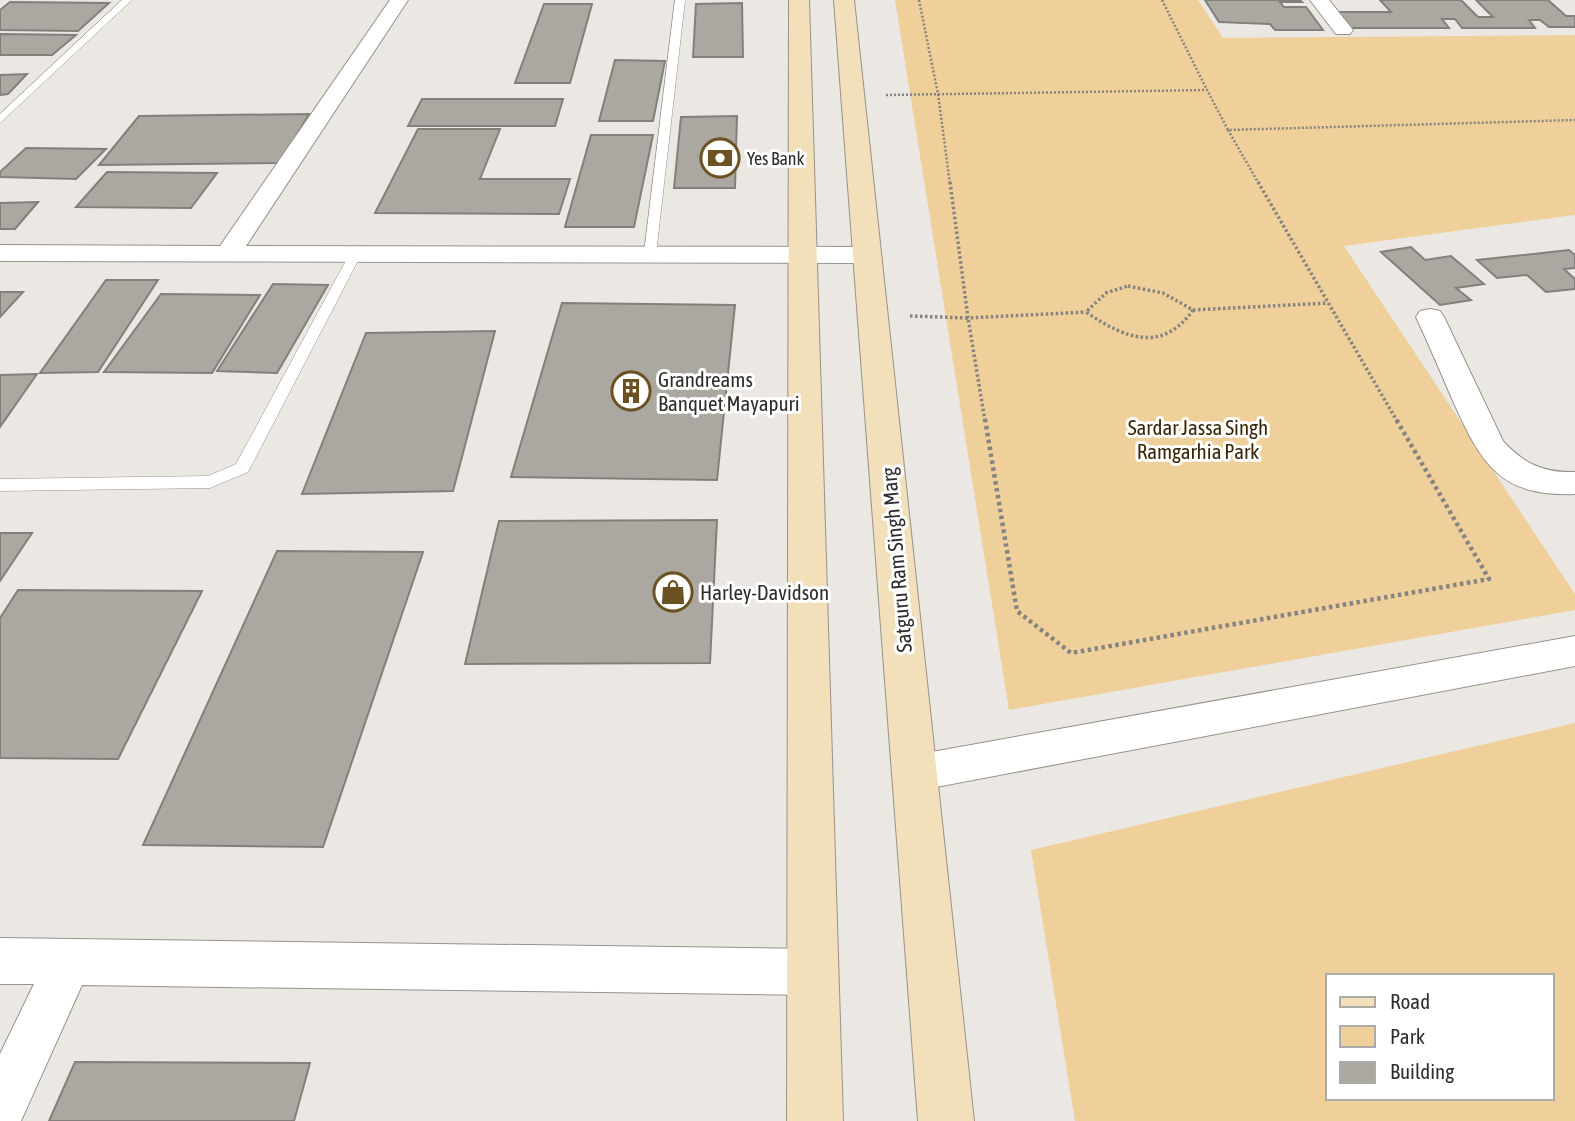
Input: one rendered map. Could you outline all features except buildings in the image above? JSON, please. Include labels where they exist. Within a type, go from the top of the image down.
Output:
[{"type":"main road","points":[[799,0],[815,1121]]},
{"type":"main road","name":"Satguru Ram Singh Marg","points":[[844,0],[946,1121]]},
{"type":"street","points":[[228,253],[399,0]]},
{"type":"street","points":[[1318,4],[1343,30]]},
{"type":"street","points":[[0,253],[868,255]]},
{"type":"street","points":[[1430,317],[1489,446],[1500,459],[1515,472],[1533,480],[1556,484],[1575,483]]},
{"type":"street","points":[[915,773],[1575,652]]},
{"type":"street","points":[[0,961],[813,972]]},
{"type":"street","points":[[0,1110],[69,962]]},
{"type":"lane","points":[[0,120],[127,0]]},
{"type":"lane","points":[[650,254],[680,0]]},
{"type":"lane","points":[[0,485],[209,482],[242,468],[356,253]]},
{"type":"path","points":[[919,0],[938,94],[968,318],[1017,611],[1071,653],[1489,579],[1228,130],[1162,0]]},
{"type":"path","points":[[853,96],[1207,90]]},
{"type":"path","points":[[1228,130],[1575,120]]},
{"type":"path","points":[[1086,312],[1106,293],[1132,285],[1171,296],[1193,310],[1328,303]]},
{"type":"path","points":[[874,315],[968,318],[1086,312],[1108,327],[1146,340],[1181,327],[1193,310]]},
{"type":"green space","name":"Sardar Jassa Singh Ramgarhia Park","points":[[895,0],[1198,0],[1223,38],[1575,35],[1575,215],[1344,246],[1575,594],[1575,610],[1009,710]]},
{"type":"green space","points":[[1575,723],[1575,1121],[1075,1121],[1031,850]]},
{"type":"place","name":"Yes Bank","points":[[720,158]]},
{"type":"place","name":"Grandreams Banquet Mayapuri","points":[[631,391]]},
{"type":"place","name":"Harley-Davidson","points":[[673,592]]}]
